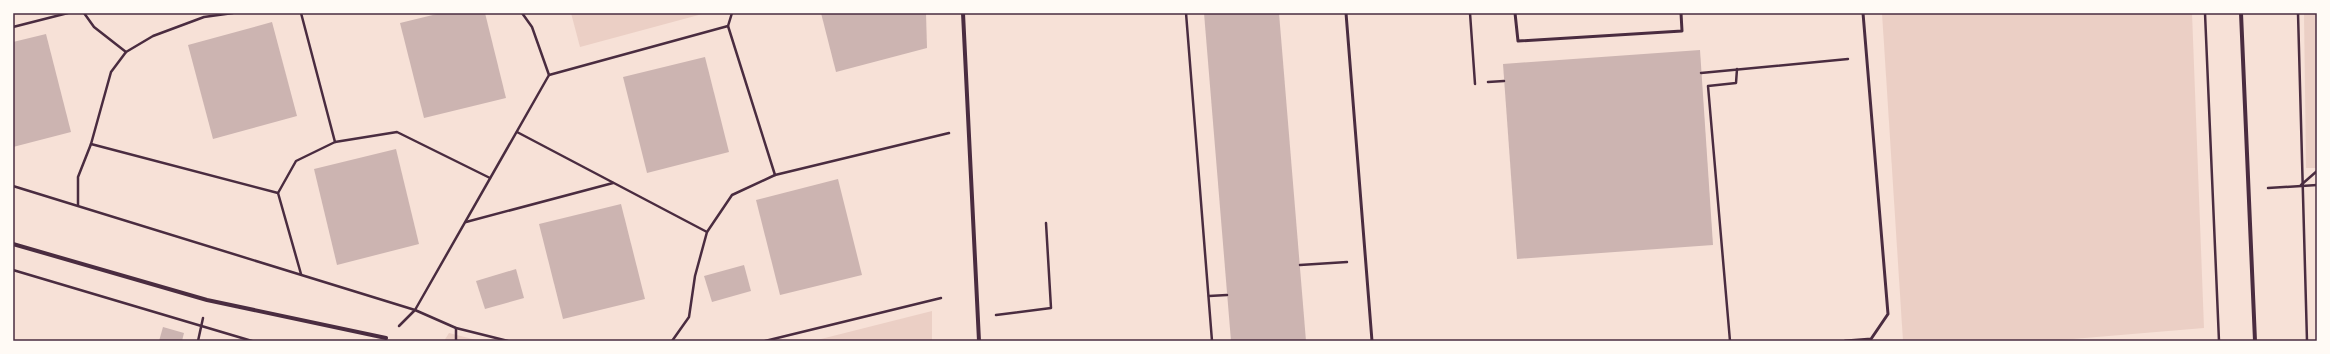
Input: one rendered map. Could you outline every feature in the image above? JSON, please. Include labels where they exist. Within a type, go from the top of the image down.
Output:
[{"type":"street","points":[[963,13],[979,341]]},
{"type":"street","points":[[2241,13],[2250,189],[2255,341]]},
{"type":"street","points":[[13,244],[207,300],[386,338]]},
{"type":"lane","points":[[1346,13],[1372,341]]},
{"type":"lane","points":[[1515,13],[1518,41],[1682,31],[1681,13]]},
{"type":"lane","points":[[1845,341],[1871,339],[1888,314],[1863,13]]},
{"type":"path","points":[[13,27],[68,13]]},
{"type":"path","points":[[84,13],[94,27],[126,52]]},
{"type":"path","points":[[78,205],[78,178],[91,144],[111,72],[126,52],[153,36],[204,17],[233,13]]},
{"type":"path","points":[[301,13],[335,142]]},
{"type":"path","points":[[522,13],[532,27],[549,75]]},
{"type":"path","points":[[732,13],[728,26],[775,175]]},
{"type":"path","points":[[1186,13],[1212,341]]},
{"type":"path","points":[[1470,13],[1475,84]]},
{"type":"path","points":[[2205,13],[2219,341]]},
{"type":"path","points":[[2298,13],[2301,185],[2307,341]]},
{"type":"path","points":[[386,338],[415,310],[466,223],[549,75],[728,26]]},
{"type":"path","points":[[1701,73],[1866,57]]},
{"type":"path","points":[[1730,341],[1708,86],[1736,83],[1737,69]]},
{"type":"path","points":[[1488,82],[1504,81]]},
{"type":"path","points":[[672,341],[689,317],[695,276],[707,232],[732,194],[775,175],[969,127]]},
{"type":"path","points":[[301,275],[278,193],[296,161],[335,142],[397,132],[490,178]]},
{"type":"path","points":[[517,132],[707,232]]},
{"type":"path","points":[[91,144],[278,193]]},
{"type":"path","points":[[2301,185],[2317,171]]},
{"type":"path","points":[[466,223],[614,183]]},
{"type":"path","points":[[2250,189],[2317,185]]},
{"type":"path","points":[[13,186],[415,310],[456,328],[508,341]]},
{"type":"path","points":[[978,317],[1051,308],[1046,222]]},
{"type":"path","points":[[1300,265],[1366,261]]},
{"type":"path","points":[[13,270],[252,341]]},
{"type":"path","points":[[1209,296],[1227,295]]},
{"type":"path","points":[[765,341],[941,298]]},
{"type":"path","points":[[456,328],[456,341]]},
{"type":"shaded area","points":[[571,13],[706,13],[580,47]]},
{"type":"shaded area","points":[[1882,13],[2192,13],[2204,328],[2049,341],[1903,341]]},
{"type":"shaded area","points":[[2304,13],[2317,13],[2317,168],[2306,168]]},
{"type":"shaded area","points":[[932,311],[932,341],[813,341]]},
{"type":"shaded area","points":[[449,333],[480,341],[444,341]]},
{"type":"building","points":[[441,13],[485,13],[506,98],[424,118],[400,23]]},
{"type":"building","points":[[821,13],[926,13],[927,48],[836,72]]},
{"type":"building","points":[[1204,13],[1279,13],[1306,341],[1231,341]]},
{"type":"building","points":[[272,22],[297,116],[213,139],[188,45]]},
{"type":"building","points":[[46,34],[71,132],[13,147],[13,42]]},
{"type":"building","points":[[1700,50],[1713,245],[1517,259],[1503,64]]},
{"type":"building","points":[[705,57],[729,152],[647,173],[623,77]]},
{"type":"building","points":[[396,149],[419,244],[337,265],[314,169]]},
{"type":"building","points":[[838,179],[862,275],[780,295],[756,200]]},
{"type":"building","points":[[621,204],[645,299],[563,319],[539,224]]},
{"type":"building","points":[[744,265],[751,291],[712,302],[704,276]]},
{"type":"building","points":[[516,269],[524,298],[485,309],[476,281]]},
{"type":"building","points":[[163,327],[184,333],[182,341],[159,341]]}]
